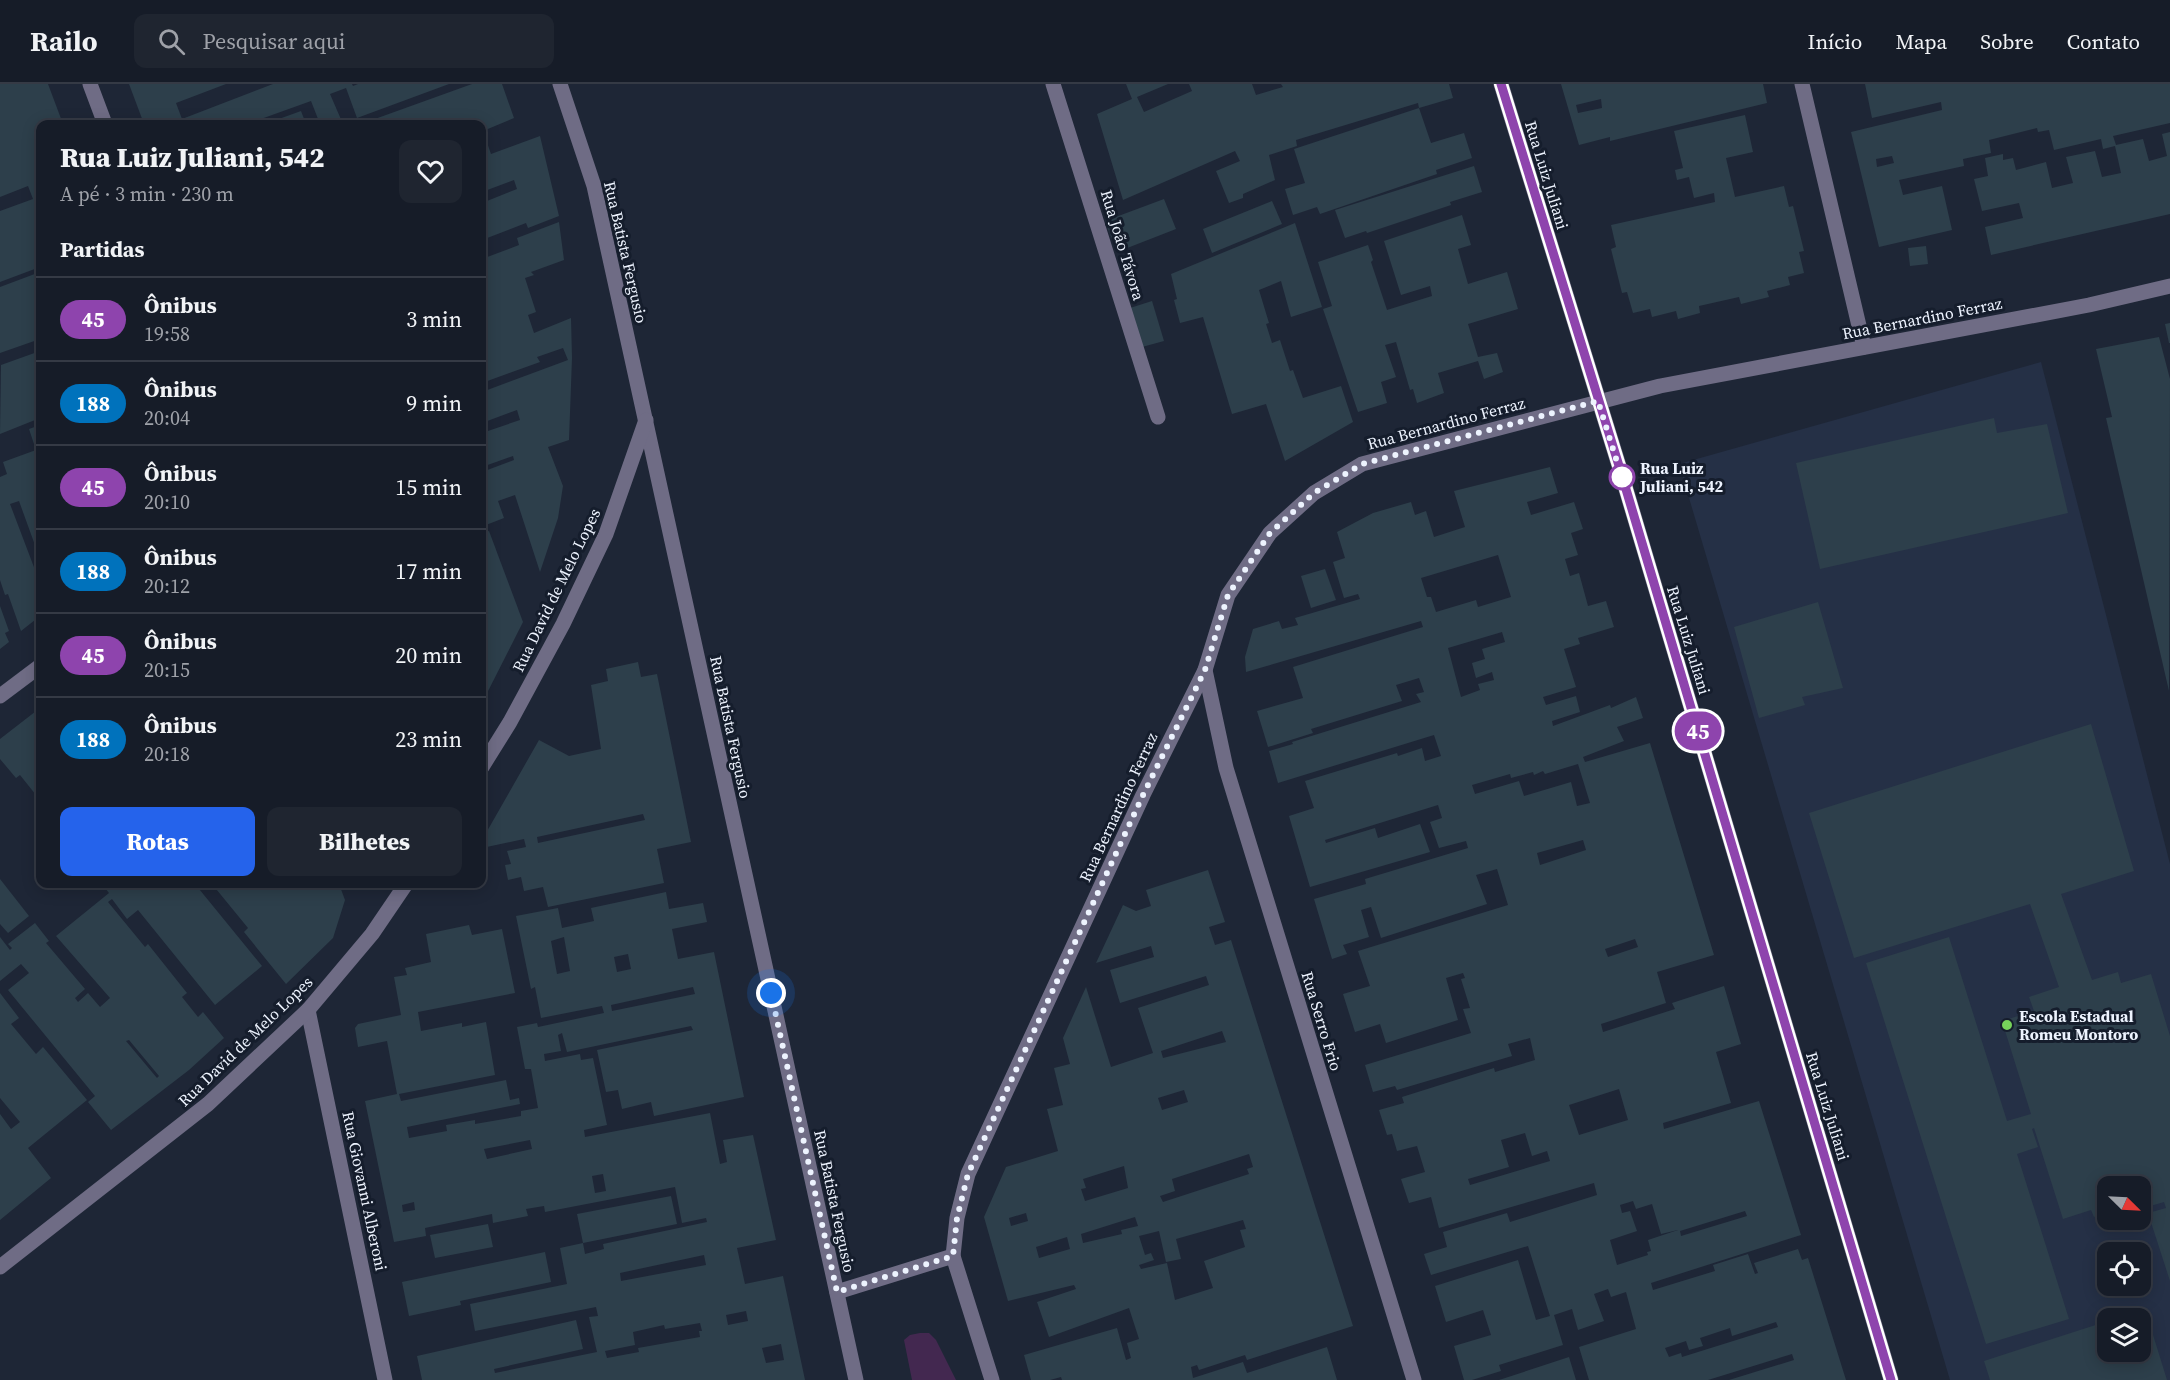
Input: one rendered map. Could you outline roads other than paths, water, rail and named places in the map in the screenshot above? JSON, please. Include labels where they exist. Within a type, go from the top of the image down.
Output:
[{"type":"street","points":[[90,84],[104,120]]},
{"type":"street","name":"Rua Batista Fergusio","points":[[560,84],[594,186],[856,1380]]},
{"type":"street","name":"Rua João Távora","points":[[1053,84],[1158,417]]},
{"type":"street","name":"Rua Luiz Juliani","points":[[1501,84],[1620,469],[1891,1380]]},
{"type":"street","points":[[1802,84],[1864,347]]},
{"type":"street","name":"Rua Bernardino Ferraz","points":[[992,1380],[953,1256],[957,1218],[968,1174],[1148,786],[1205,670],[1228,595],[1270,533],[1314,493],[1362,464],[1660,386],[2090,305],[2170,286]]},
{"type":"street","name":"Rua David de Melo Lopes","points":[[486,760],[563,624],[606,534],[646,420]]},
{"type":"street","points":[[0,696],[36,669]]},
{"type":"street","name":"Rua Serro Frio","points":[[1205,670],[1226,768],[1414,1380]]},
{"type":"street","name":"Rua David de Melo Lopes","points":[[0,1267],[208,1104],[308,1010],[372,934],[400,888]]},
{"type":"street","name":"Rua Giovanni Alberoni","points":[[308,1010],[385,1380]]},
{"type":"street","points":[[837,1292],[953,1256]]},
{"type":"place","name":"Rua Luiz Juliani, 542","points":[[1622,477]]},
{"type":"place","name":"Escola Estadual Romeu Montoro","points":[[2007,1025]]}]
